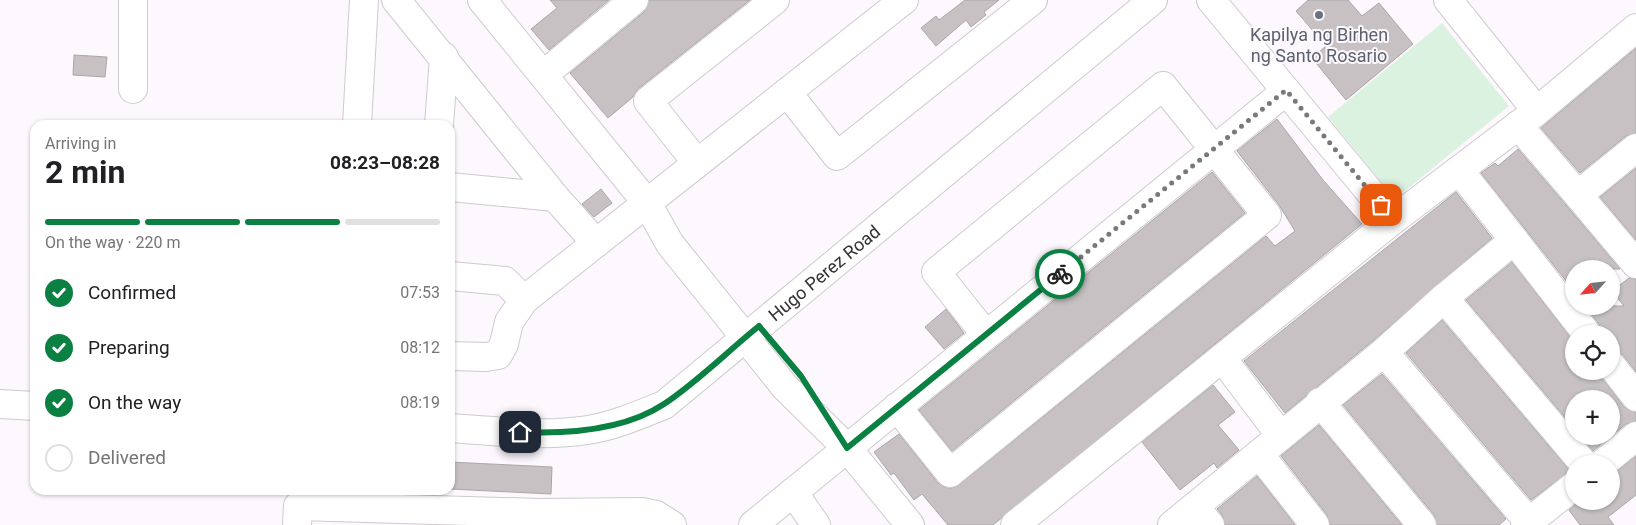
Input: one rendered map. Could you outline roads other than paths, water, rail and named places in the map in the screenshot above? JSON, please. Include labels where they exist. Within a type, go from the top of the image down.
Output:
[{"type":"street","points":[[133,0],[133,89]]},
{"type":"street","points":[[357,120],[364,0]]},
{"type":"street","points":[[396,0],[444,57],[555,197],[596,243]]},
{"type":"street","points":[[482,0],[647,203],[683,234],[752,331],[801,376],[847,448],[910,525]]},
{"type":"street","points":[[543,75],[634,0]]},
{"type":"street","points":[[698,163],[648,101],[775,0]]},
{"type":"street","points":[[455,356],[486,357],[498,355],[504,344],[509,322],[524,300],[904,0]]},
{"type":"street","points":[[787,92],[837,156],[1033,0]]},
{"type":"street","name":"Hugo Perez Road","points":[[455,428],[554,432],[588,430],[629,420],[664,404],[1153,0]]},
{"type":"street","points":[[1211,0],[1393,220]]},
{"type":"street","points":[[1448,0],[1578,195],[1636,264]]},
{"type":"street","points":[[1015,525],[1393,220],[1528,118],[1636,28]]},
{"type":"street","points":[[439,120],[444,57]]},
{"type":"street","points":[[897,407],[950,473],[1267,215],[1163,86],[936,272],[986,334]]},
{"type":"street","points":[[752,525],[1286,90]]},
{"type":"street","points":[[1578,195],[1636,148]]},
{"type":"street","points":[[1459,170],[1580,325]]},
{"type":"street","points":[[455,187],[555,197]]},
{"type":"street","points":[[1172,525],[1202,516],[1259,454],[1320,402],[1384,352],[1444,298],[1514,240]]},
{"type":"street","points":[[455,276],[505,281],[524,300]]},
{"type":"street","points":[[1444,298],[1576,455]]},
{"type":"street","points":[[1384,352],[1527,523],[1565,493]]},
{"type":"street","points":[[1222,358],[1281,436]]},
{"type":"street","points":[[1620,376],[1636,396]]},
{"type":"street","points":[[1320,402],[1422,525]]},
{"type":"street","points":[[0,404],[30,406]]},
{"type":"street","points":[[1613,455],[1636,436]]},
{"type":"street","points":[[1259,454],[1315,525]]},
{"type":"street","points":[[792,492],[816,525]]},
{"type":"street","points":[[297,525],[298,506],[379,507],[452,517],[539,519],[642,512],[656,515],[672,525]]},
{"type":"place","name":"Kapilya ng Birhen ng Santo Rosario","points":[[1319,15]]}]
